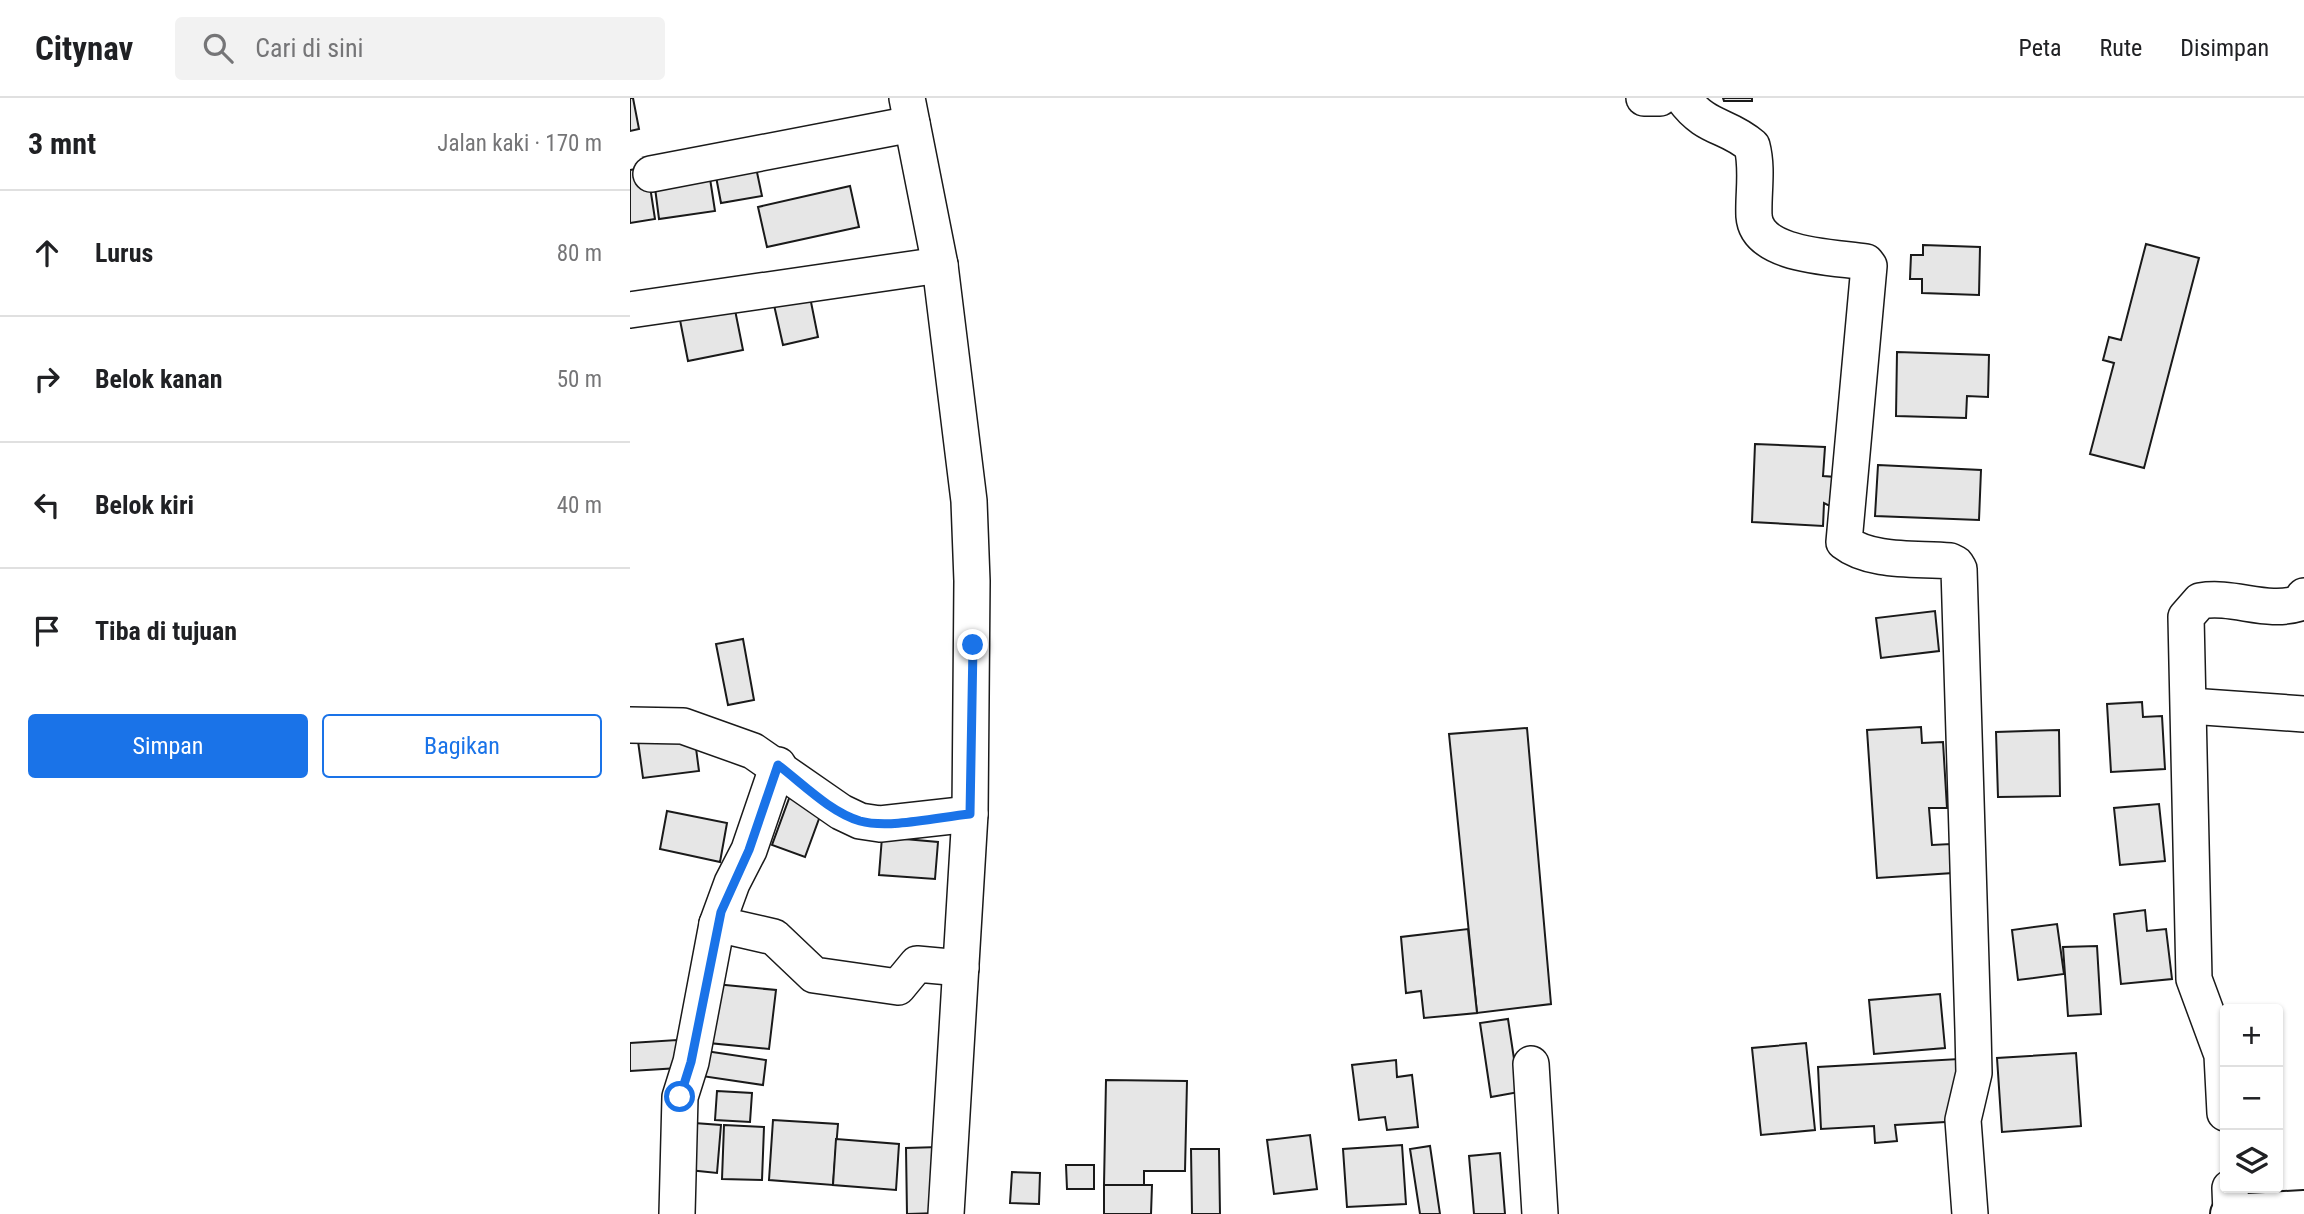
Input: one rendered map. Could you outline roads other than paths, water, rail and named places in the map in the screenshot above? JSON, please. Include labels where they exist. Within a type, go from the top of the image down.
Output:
[{"type":"highway","points":[[2231,1214],[2304,1210]]},
{"type":"street","points":[[1644,98],[1660,98]]},
{"type":"street","points":[[1683,98],[1696,115],[1706,122],[1752,146],[1756,159],[1755,217],[1760,234],[1781,248],[1866,262],[1869,266],[1843,542],[1855,551],[1950,561],[1959,569],[1973,1030],[1973,1073],[1963,1120],[1970,1214]]},
{"type":"street","points":[[651,174],[910,111],[940,265],[969,501],[973,645],[970,814],[946,1214]]},
{"type":"street","points":[[630,310],[940,265]]},
{"type":"street","points":[[2223,1067],[2222,1055],[2194,979],[2186,617],[2200,601],[2215,598],[2283,608],[2300,603],[2304,596]]},
{"type":"street","points":[[2190,706],[2304,714]]},
{"type":"street","points":[[630,726],[683,726],[754,751],[778,765],[841,812],[860,821],[880,824],[970,814]]},
{"type":"street","points":[[677,1214],[680,1097],[691,1062],[717,924],[732,883],[749,850],[778,765]]},
{"type":"street","points":[[717,924],[774,937],[784,944],[806,969],[824,978],[898,987],[916,964],[961,968]]},
{"type":"street","points":[[1531,1064],[1540,1214]]},
{"type":"street","points":[[2230,1193],[2231,1214]]}]
